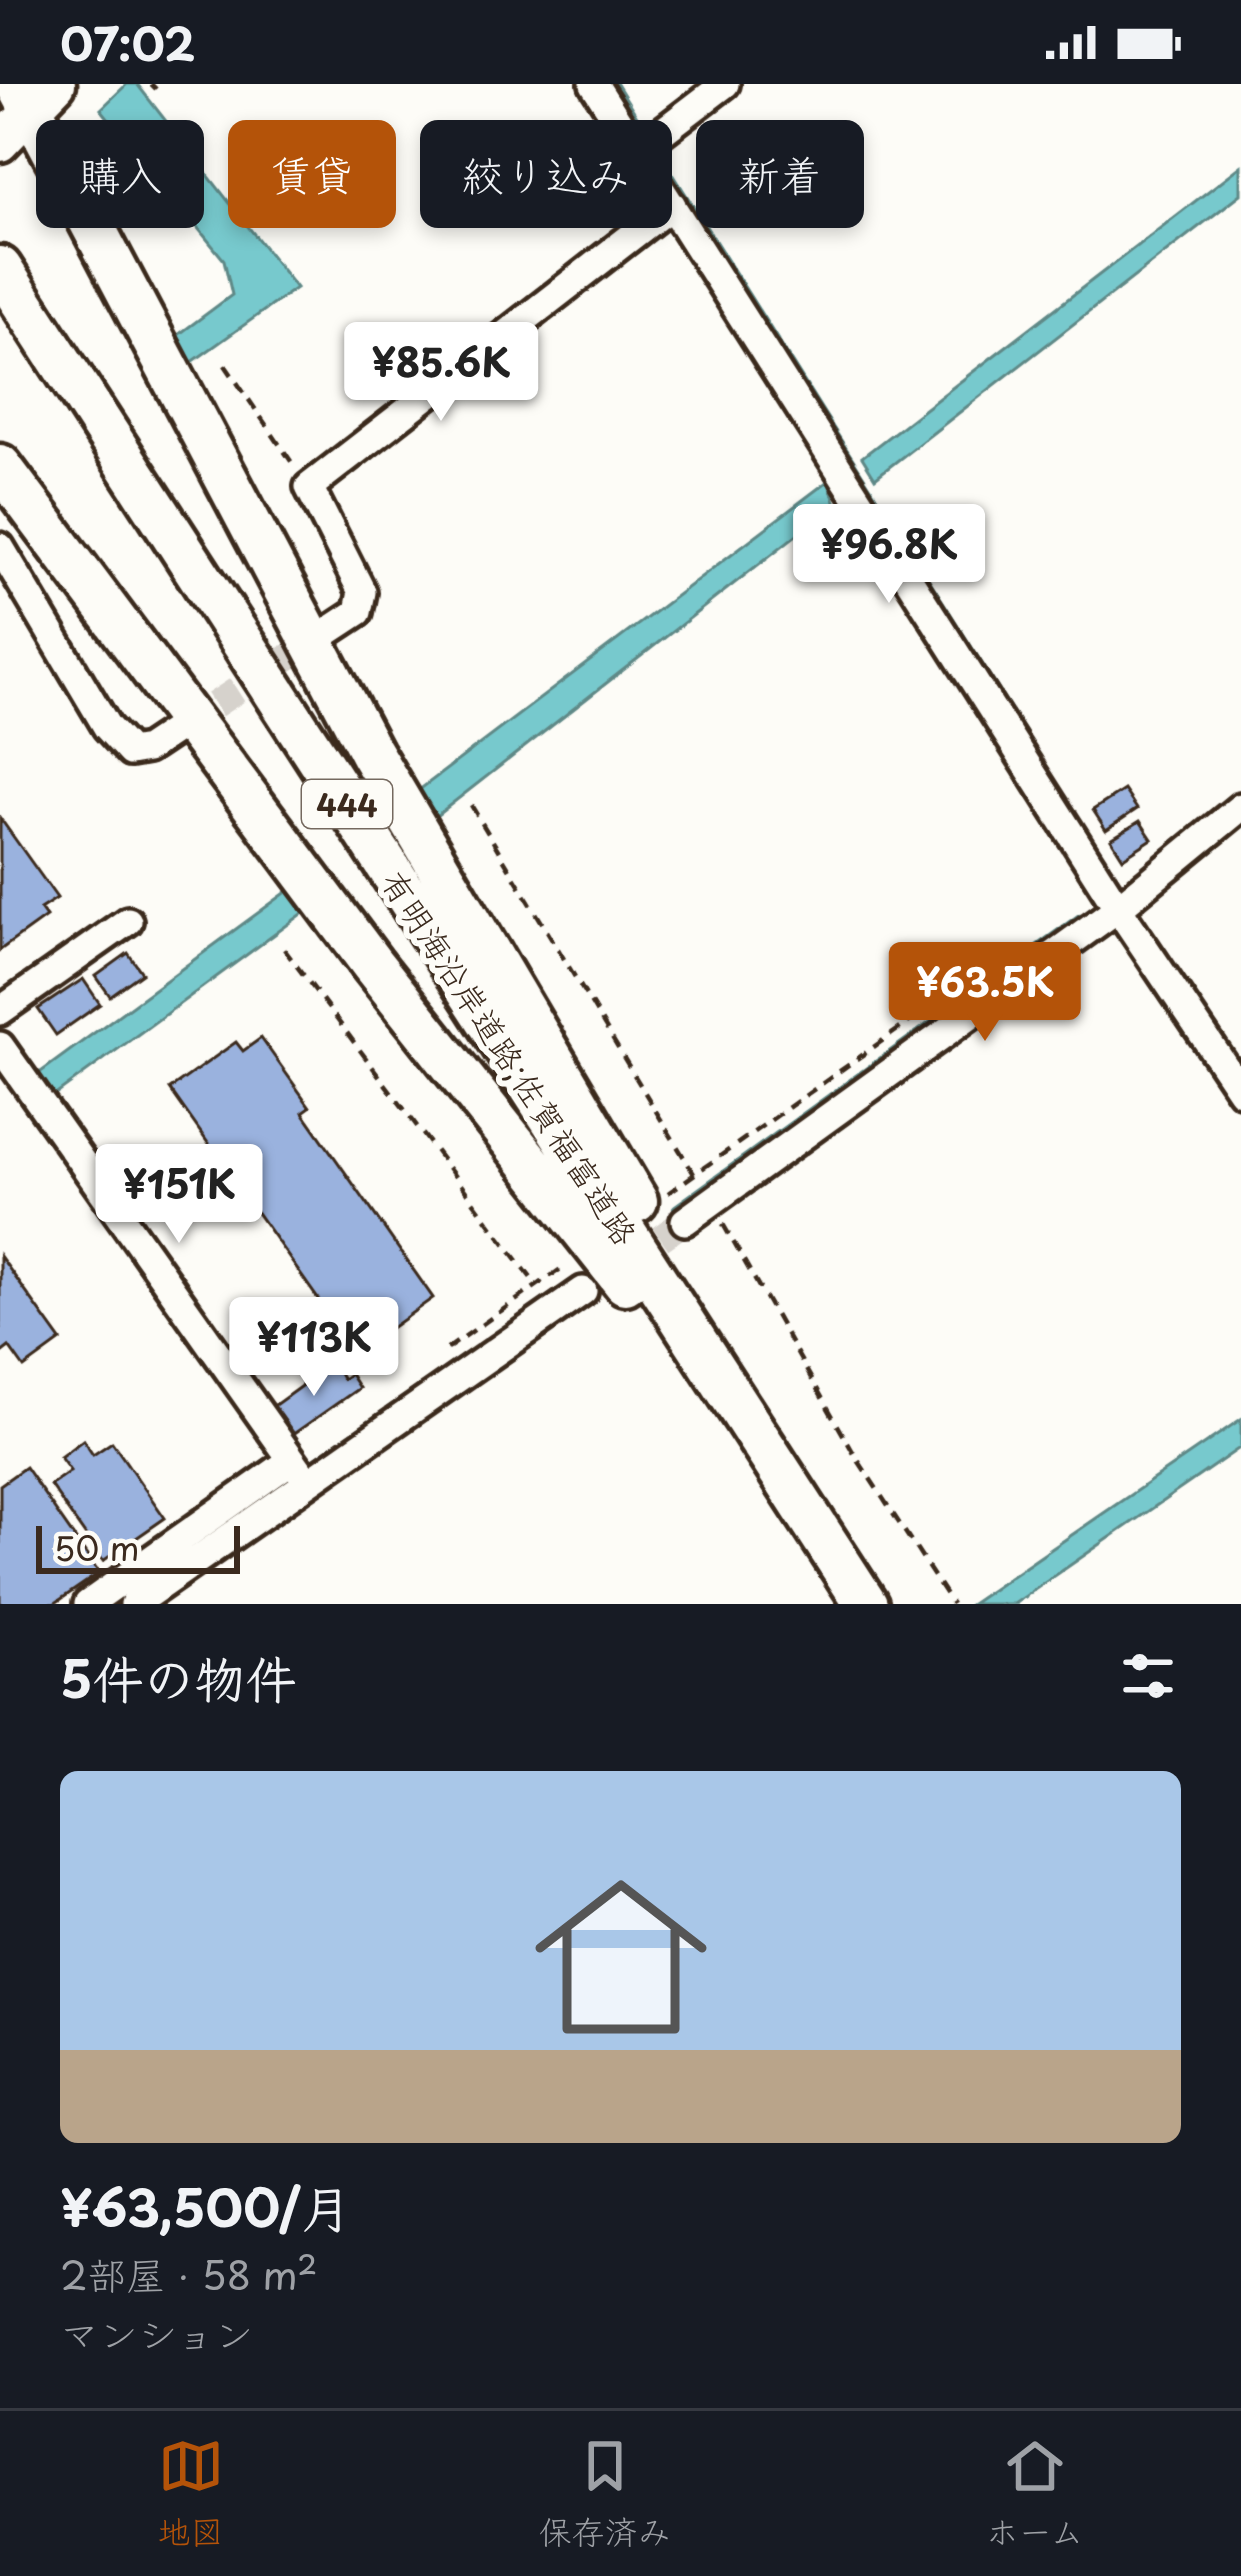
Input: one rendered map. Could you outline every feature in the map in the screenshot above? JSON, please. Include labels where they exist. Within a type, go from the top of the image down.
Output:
[{"type":"highway","points":[[36,92],[371,753],[678,1270],[694,1340]]},
{"type":"highway","name":"有明海沿岸道路;佐賀福富道路","points":[[0,268],[866,1604]]},
{"type":"highway","points":[[0,466],[372,964],[599,1245],[838,1597],[848,1604]]},
{"type":"main road","points":[[0,143],[36,92]]},
{"type":"street","points":[[594,84],[617,120]]},
{"type":"street","points":[[672,125],[725,84]]},
{"type":"street","points":[[672,206],[1118,908],[1241,1091]]},
{"type":"street","points":[[323,635],[358,612],[362,592],[309,487],[644,228]]},
{"type":"street","points":[[0,547],[107,727],[130,752],[147,748],[177,729]]},
{"type":"street","points":[[685,1221],[1118,908],[1241,807]]},
{"type":"street","points":[[0,1011],[128,921]]},
{"type":"street","points":[[0,1046],[299,1470]]},
{"type":"street","points":[[88,1604],[584,1291]]},
{"type":"street","points":[[134,1604],[299,1470]]},
{"type":"path","points":[[225,365],[309,487]]},
{"type":"path","points":[[471,805],[694,1174]]},
{"type":"path","points":[[284,949],[537,1286]]},
{"type":"path","points":[[668,1193],[947,995]]},
{"type":"path","points":[[712,1203],[856,1457],[952,1604]]},
{"type":"water","points":[[127,84],[137,84],[165,120],[110,120],[101,109]]},
{"type":"water","points":[[1241,166],[1241,194],[875,478],[862,457]]},
{"type":"water","points":[[204,170],[228,201],[228,228],[249,228],[296,288],[188,365],[174,338],[232,295],[224,260],[198,228],[204,228]]},
{"type":"water","points":[[828,481],[836,504],[436,816],[419,790]]},
{"type":"water","points":[[292,888],[309,909],[54,1096],[38,1074]]},
{"type":"water","points":[[1241,1419],[1241,1447],[1014,1604],[971,1604]]},
{"type":"building","points":[[1124,790],[1137,809],[1106,830],[1093,810]]},
{"type":"building","points":[[0,818],[57,898],[40,909],[46,917],[0,950]]},
{"type":"building","points":[[1140,821],[1152,839],[1123,858],[1111,839]]},
{"type":"building","points":[[128,953],[142,973],[110,996],[96,976]]},
{"type":"building","points":[[83,979],[100,1004],[56,1035],[38,1009]]},
{"type":"building","points":[[261,1038],[310,1107],[303,1112],[433,1298],[356,1353],[170,1089],[236,1042],[243,1051]]},
{"type":"building","points":[[0,1256],[61,1341],[24,1368],[9,1347],[0,1354]]},
{"type":"building","points":[[333,1363],[343,1379],[350,1374],[359,1388],[292,1435],[272,1407]]},
{"type":"building","points":[[83,1440],[93,1455],[112,1442],[165,1518],[103,1561],[50,1485],[70,1471],[60,1457]]},
{"type":"building","points":[[25,1467],[99,1573],[54,1604],[0,1604],[0,1485]]},
{"type":"waterway","points":[[614,84],[636,120]]},
{"type":"waterway","points":[[672,177],[1023,733]]},
{"type":"waterway","points":[[676,1208],[1080,917]]},
{"type":"waterway","points":[[312,1463],[429,1382]]},
{"type":"tunnel","points":[[180,727],[323,635]]},
{"type":"tunnel","points":[[627,1262],[685,1221]]}]
